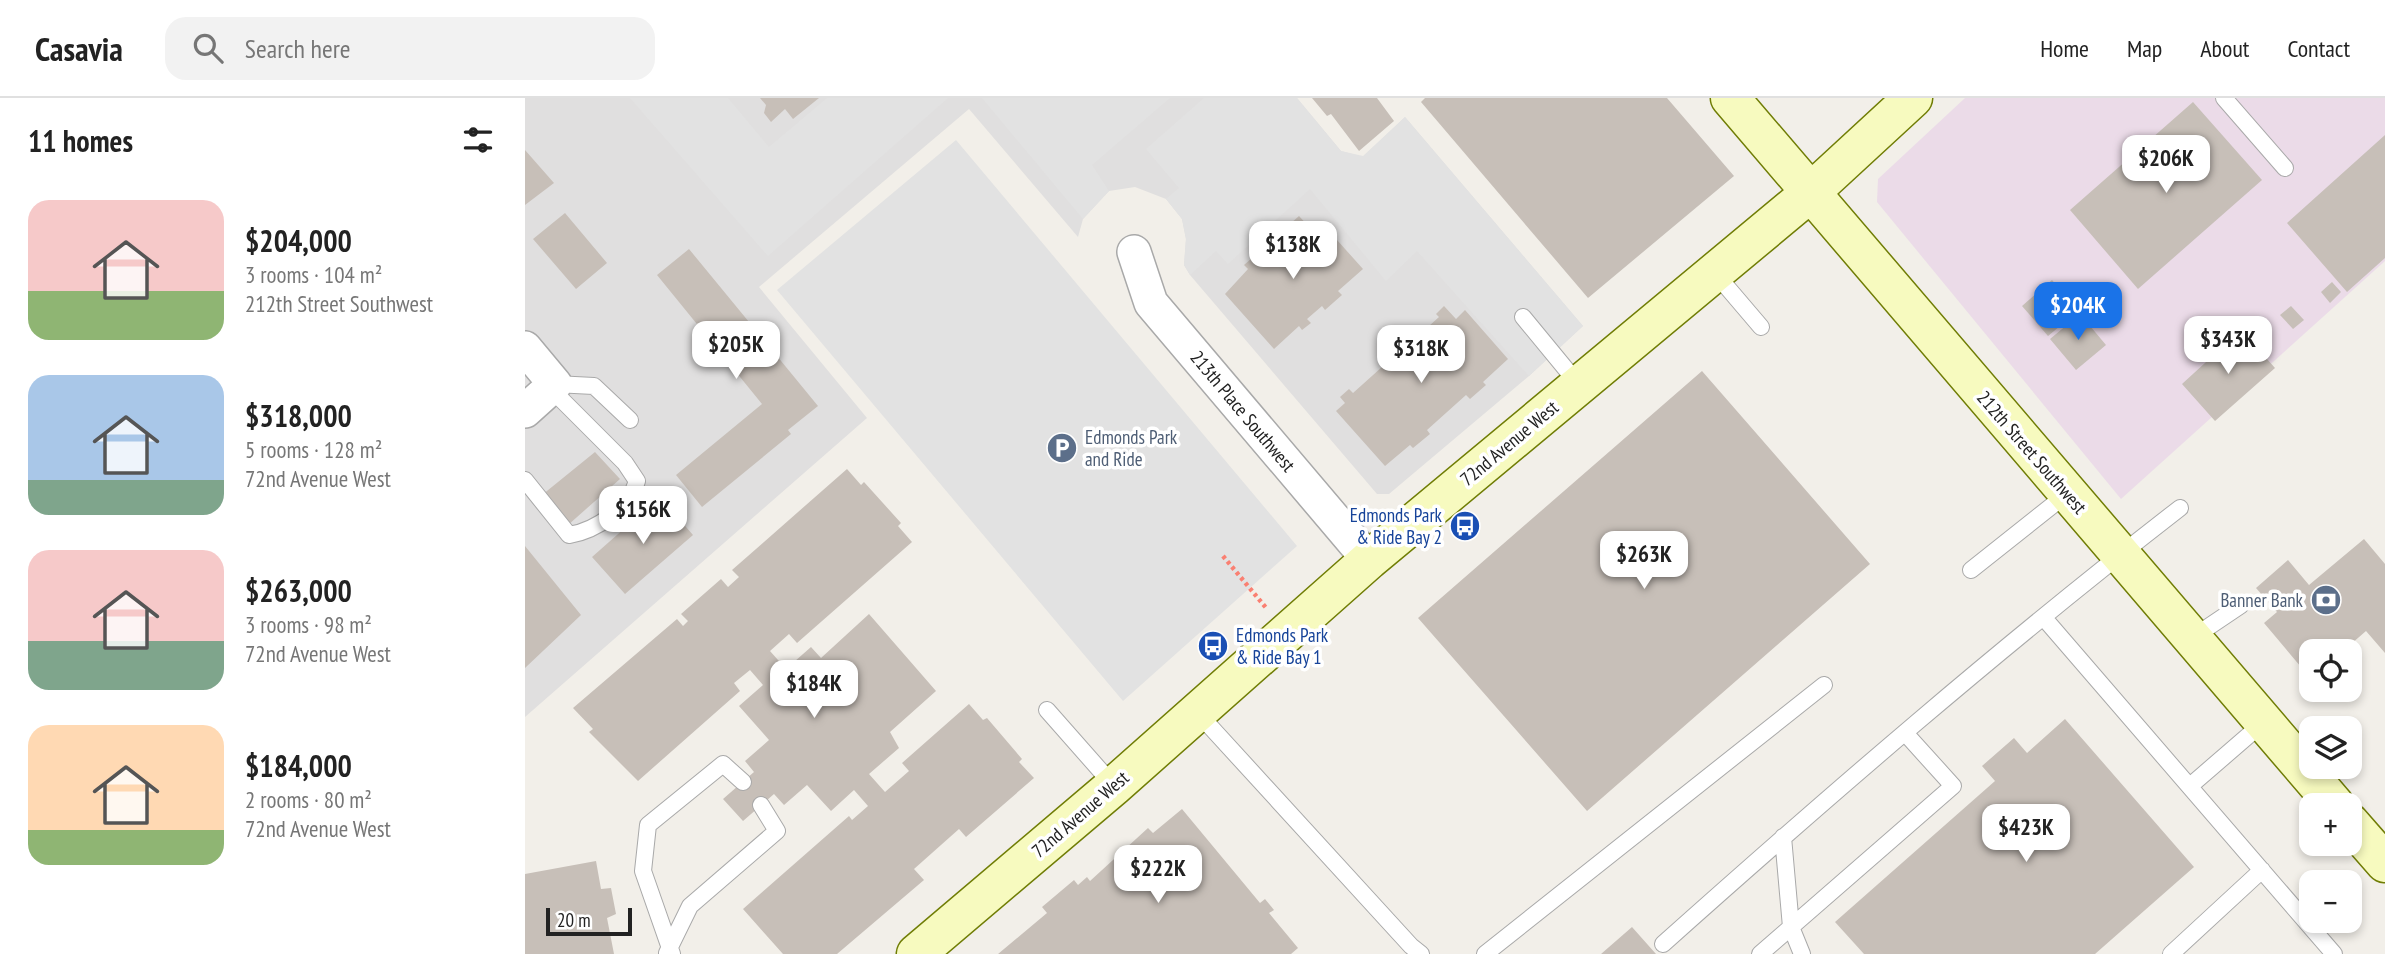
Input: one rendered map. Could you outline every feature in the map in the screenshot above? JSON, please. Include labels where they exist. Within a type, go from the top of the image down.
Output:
[{"type":"street","name":"212th Street Southwest","points":[[1730,98],[2325,793]]},
{"type":"street","name":"72nd Avenue West","points":[[924,951],[1369,560],[1810,193],[1913,98]]},
{"type":"street","name":"213th Place Southwest","points":[[1134,252],[1151,303],[1369,560]]},
{"type":"street","points":[[525,348],[552,386],[525,411]]},
{"type":"street","points":[[2362,837],[2385,863]]},
{"type":"lane","points":[[2224,98],[2285,168]]},
{"type":"lane","points":[[1715,272],[1761,327]]},
{"type":"lane","points":[[1523,317],[1579,385]]},
{"type":"lane","points":[[552,386],[594,386],[630,420]]},
{"type":"lane","points":[[525,481],[569,535],[587,533],[633,496],[637,481],[625,463],[552,386]]},
{"type":"lane","points":[[1971,570],[2068,493]]},
{"type":"lane","points":[[1663,944],[1783,837],[2120,554],[2180,508]]},
{"type":"lane","points":[[2192,638],[2241,605]]},
{"type":"lane","points":[[2044,618],[2335,954]]},
{"type":"lane","points":[[1485,954],[1824,685]]},
{"type":"lane","points":[[1047,710],[1114,786]]},
{"type":"lane","points":[[1197,712],[1421,954]]},
{"type":"lane","points":[[2190,786],[2264,722]]},
{"type":"lane","points":[[1760,954],[1953,786],[1906,734]]},
{"type":"lane","points":[[670,953],[643,871],[649,825],[723,764],[743,782]]},
{"type":"lane","points":[[670,953],[690,906],[777,831],[761,806]]},
{"type":"lane","points":[[1783,837],[1791,927],[1802,954]]},
{"type":"lane","points":[[2171,954],[2262,870]]},
{"type":"path","points":[[1223,556],[1287,632]]},
{"type":"shaded area","points":[[525,98],[1297,98],[1341,151],[1363,157],[1405,117],[1583,326],[1529,376],[1389,494],[1377,494],[1190,275],[1184,265],[1186,239],[1182,219],[1166,199],[1135,187],[1109,191],[1083,219],[1078,237],[969,109],[759,287],[867,418],[525,717]]},
{"type":"shaded area","points":[[630,98],[728,98],[769,147],[827,98],[948,98],[768,256]]},
{"type":"shaded area","points":[[982,98],[1170,98],[1092,165],[1109,191],[1083,219]]},
{"type":"shaded area","points":[[1204,98],[1297,98],[1341,151],[1363,156],[1405,117],[1583,326],[1529,376],[1417,251],[1386,281],[1310,189],[1228,264],[1216,251],[1190,275],[1184,265],[1186,239],[1182,219],[1166,199],[1179,188],[1146,149]]},
{"type":"shaded area","points":[[1965,98],[2385,98],[2385,261],[2121,499],[1877,202],[1878,179]]},
{"type":"shaded area","name":"Edmonds Park and Ride","points":[[956,140],[1297,546],[1123,701],[777,290]]},
{"type":"building","points":[[760,98],[819,98],[793,119],[785,109],[771,122],[764,113],[766,105]]},
{"type":"building","points":[[1312,98],[1377,98],[1394,121],[1359,151],[1331,114],[1327,116]]},
{"type":"building","points":[[1425,98],[1667,98],[1734,176],[1588,298],[1421,102]]},
{"type":"building","points":[[2193,102],[2262,180],[2138,289],[2070,210]]},
{"type":"building","points":[[2385,135],[2385,258],[2347,292],[2287,223]]},
{"type":"building","points":[[525,150],[554,183],[525,205]]},
{"type":"building","points":[[565,213],[607,263],[576,289],[533,239]]},
{"type":"building","points":[[1299,216],[1311,229],[1320,221],[1363,269],[1338,291],[1342,295],[1325,310],[1322,306],[1307,319],[1311,323],[1302,330],[1299,326],[1274,349],[1225,294],[1248,269],[1244,265],[1260,251],[1264,255],[1294,228],[1290,224]]},
{"type":"building","points":[[689,249],[818,406],[788,430],[791,434],[702,507],[676,475],[762,404],[657,275]]},
{"type":"building","points":[[2052,280],[2078,311],[2048,336],[2022,306]]},
{"type":"building","points":[[2332,282],[2341,292],[2330,303],[2321,292]]},
{"type":"building","points":[[1444,306],[1456,319],[1465,310],[1508,359],[1483,382],[1486,385],[1470,399],[1466,395],[1427,430],[1430,434],[1413,448],[1410,445],[1385,466],[1336,411],[1345,403],[1340,397],[1349,389],[1353,393],[1392,358],[1388,355],[1405,340],[1409,344],[1439,317],[1436,314]]},
{"type":"building","points":[[2291,306],[2304,320],[2293,329],[2280,315]]},
{"type":"building","points":[[2080,314],[2106,345],[2076,370],[2050,339]]},
{"type":"building","points":[[2241,330],[2275,368],[2215,421],[2182,384]]},
{"type":"building","points":[[1702,371],[1870,564],[1587,811],[1418,618]]},
{"type":"building","points":[[595,452],[620,479],[568,525],[542,495]]},
{"type":"building","points":[[847,469],[861,485],[864,482],[901,523],[898,526],[912,542],[797,643],[789,634],[770,651],[786,669],[811,647],[821,658],[869,614],[936,691],[890,732],[899,748],[869,774],[885,792],[909,771],[902,763],[969,704],[983,720],[987,718],[1022,759],[1019,762],[1034,778],[966,837],[959,829],[914,869],[924,880],[837,954],[783,954],[743,909],[849,816],[852,820],[868,806],[854,790],[831,811],[807,785],[784,805],[774,794],[743,821],[723,799],[754,772],[745,761],[769,740],[739,706],[763,685],[750,670],[734,683],[740,691],[638,781],[589,732],[593,729],[573,708],[677,619],[683,626],[688,621],[681,614],[721,579],[728,587],[739,577],[732,570]]},
{"type":"building","points":[[660,497],[693,535],[625,594],[592,557]]},
{"type":"building","name":"Banner Bank","points":[[2364,539],[2385,564],[2385,653],[2366,631],[2357,639],[2299,639],[2299,665],[2264,623],[2277,612],[2256,588],[2288,560],[2309,585]]},
{"type":"building","points":[[525,546],[581,615],[525,668]]},
{"type":"building","points":[[2065,719],[2194,867],[2095,954],[1864,954],[1835,922],[1995,781],[1982,766],[2014,738],[2027,753]]},
{"type":"building","points":[[1182,809],[1260,903],[1265,899],[1274,910],[1269,913],[1298,948],[1291,954],[998,954],[1047,913],[1042,907],[1074,880],[1078,885],[1087,877],[1090,881],[1148,828],[1153,833]]},
{"type":"building","points":[[596,861],[601,889],[611,888],[616,914],[607,918],[614,954],[525,954],[525,874]]},
{"type":"building","points":[[1632,927],[1656,954],[1601,954]]},
{"type":"place","name":"Edmonds Park and Ride","points":[[1062,448]]},
{"type":"place","name":"Edmonds Park & Ride Bay 2","points":[[1465,526]]},
{"type":"place","name":"Banner Bank","points":[[2326,600]]},
{"type":"place","name":"Edmonds Park & Ride Bay 1","points":[[1213,646]]}]
